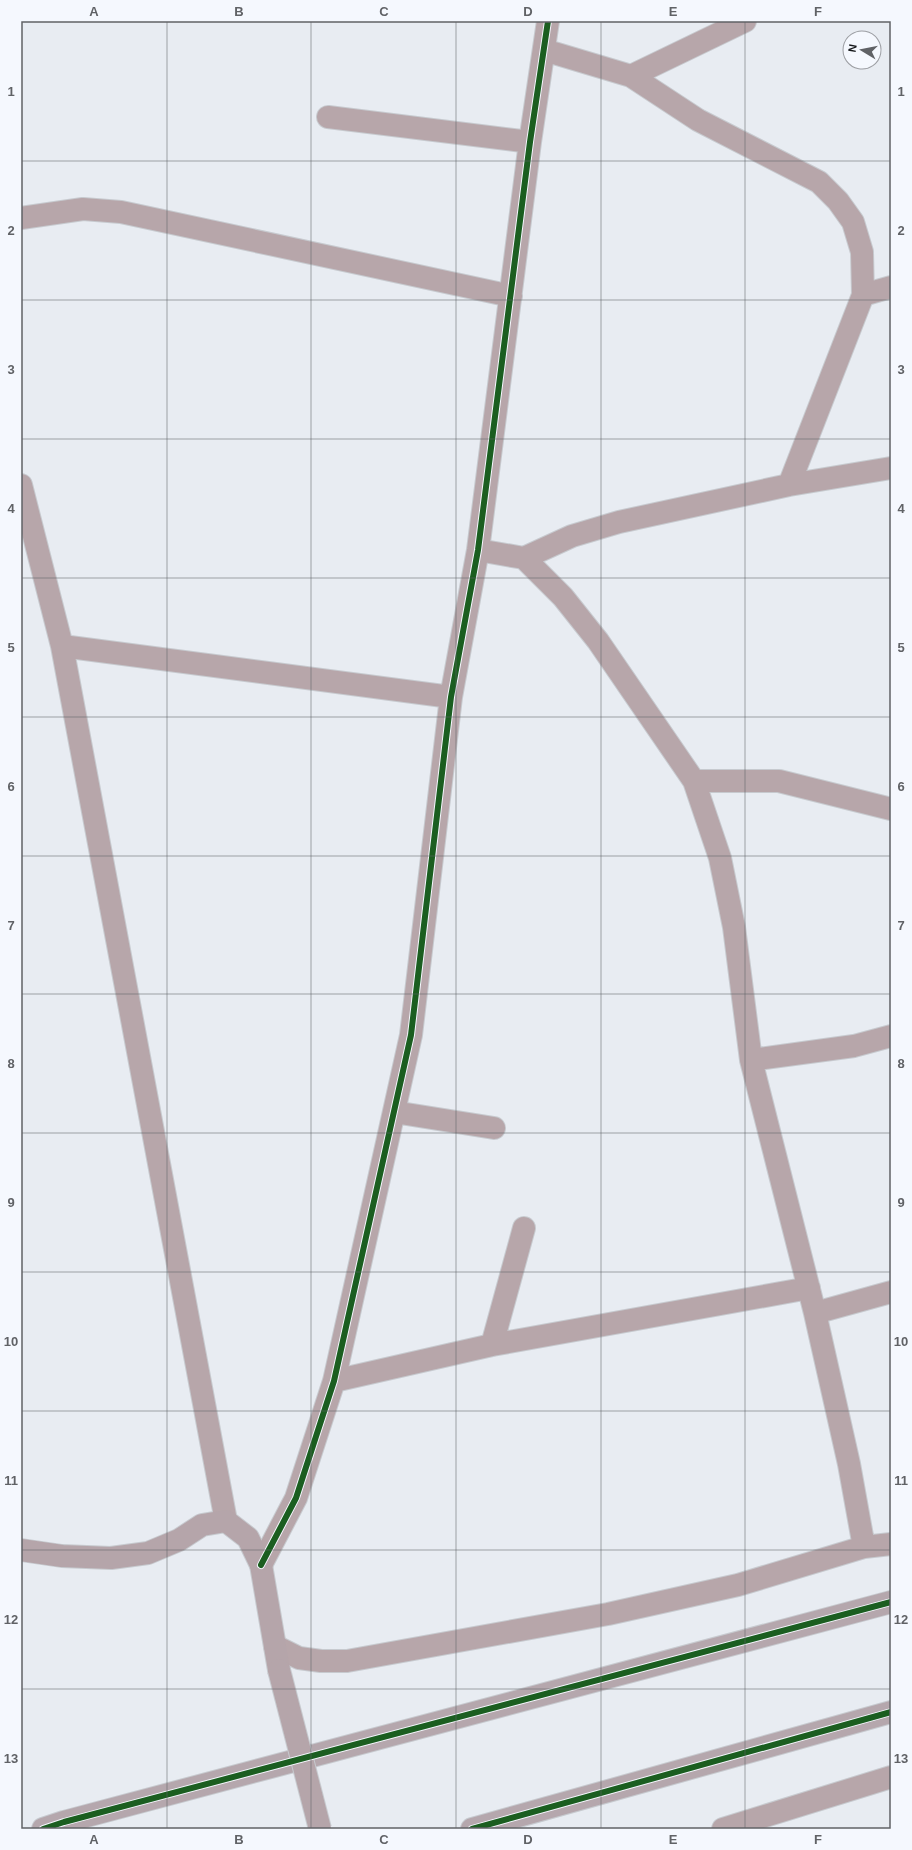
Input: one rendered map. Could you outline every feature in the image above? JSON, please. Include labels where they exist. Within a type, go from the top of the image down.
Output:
[{"type":"main road","points":[[21,1546],[62,1556],[111,1558],[148,1553],[179,1540],[202,1524],[226,1521],[248,1538],[261,1565],[279,1670],[320,1829]]},
{"type":"main road","points":[[43,1829],[71,1820],[891,1602]]},
{"type":"main road","points":[[472,1829],[891,1712]]},
{"type":"street","points":[[261,1565],[296,1498],[334,1382],[411,1035],[451,697],[478,550],[530,142],[548,21]]},
{"type":"street","points":[[631,76],[745,21]]},
{"type":"street","points":[[544,50],[631,76],[698,120],[819,182],[838,201],[853,222],[862,252],[863,295],[789,485]]},
{"type":"street","points":[[328,117],[530,142]]},
{"type":"street","points":[[21,218],[83,209],[122,212],[511,296]]},
{"type":"street","points":[[863,295],[891,287]]},
{"type":"street","points":[[478,550],[524,558],[572,536],[619,522],[789,485],[891,468]]},
{"type":"street","points":[[21,485],[62,646],[226,1521]]},
{"type":"street","points":[[524,558],[563,597],[598,641],[694,781],[720,858],[734,927],[751,1060],[815,1313],[849,1464],[864,1547]]},
{"type":"street","points":[[62,646],[451,697]]},
{"type":"street","points":[[694,781],[780,781],[891,809]]},
{"type":"street","points":[[751,1060],[854,1046],[891,1036]]},
{"type":"street","points":[[394,1112],[494,1128]]},
{"type":"street","points":[[492,1345],[524,1228]]},
{"type":"street","points":[[334,1382],[492,1345],[809,1288]]},
{"type":"street","points":[[815,1313],[891,1292]]},
{"type":"street","points":[[274,1646],[299,1658],[321,1661],[347,1661],[608,1614],[738,1585],[864,1547],[891,1544]]},
{"type":"street","points":[[723,1829],[891,1777]]},
{"type":"cycle path","points":[[261,1565],[296,1498],[334,1381],[411,1035],[451,697],[478,550],[530,142],[548,21]]},
{"type":"cycle path","points":[[43,1829],[64,1822],[891,1602]]},
{"type":"cycle path","points":[[472,1829],[891,1712]]}]
